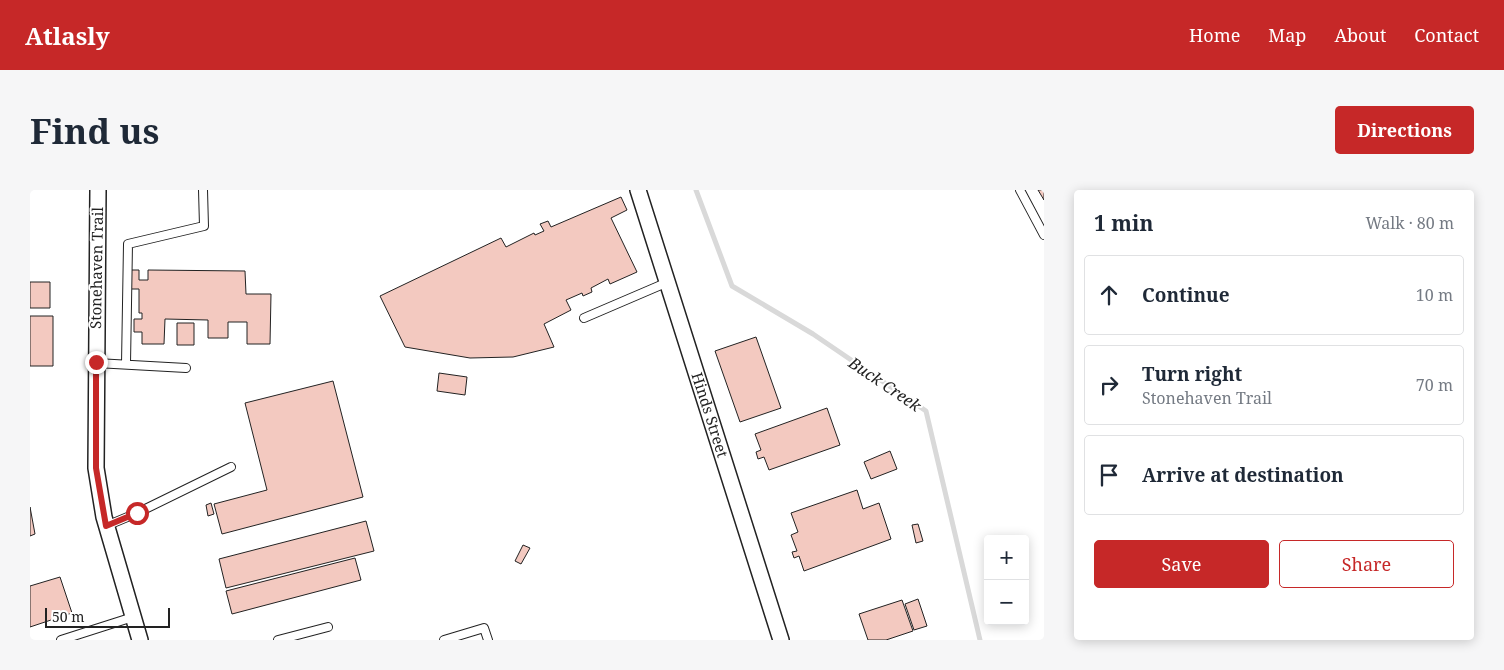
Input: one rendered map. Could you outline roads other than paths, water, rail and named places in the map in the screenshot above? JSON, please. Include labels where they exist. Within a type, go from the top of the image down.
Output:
[{"type":"street","name":"Stonehaven Trail","points":[[98,190],[96,468],[106,526],[140,640]]},
{"type":"street","name":"Hinds Street","points":[[638,190],[781,640]]},
{"type":"lane","points":[[126,364],[128,244],[204,226],[203,190]]},
{"type":"lane","points":[[1020,190],[1044,235]]},
{"type":"lane","points":[[584,318],[668,282]]},
{"type":"lane","points":[[96,362],[186,368]]},
{"type":"lane","points":[[106,526],[231,467]]},
{"type":"lane","points":[[61,640],[133,617]]},
{"type":"lane","points":[[278,640],[328,627]]},
{"type":"lane","points":[[444,640],[484,628],[488,640]]},
{"type":"waterway","name":"Buck Creek","points":[[696,190],[732,286],[813,334],[926,411],[980,640]]}]
